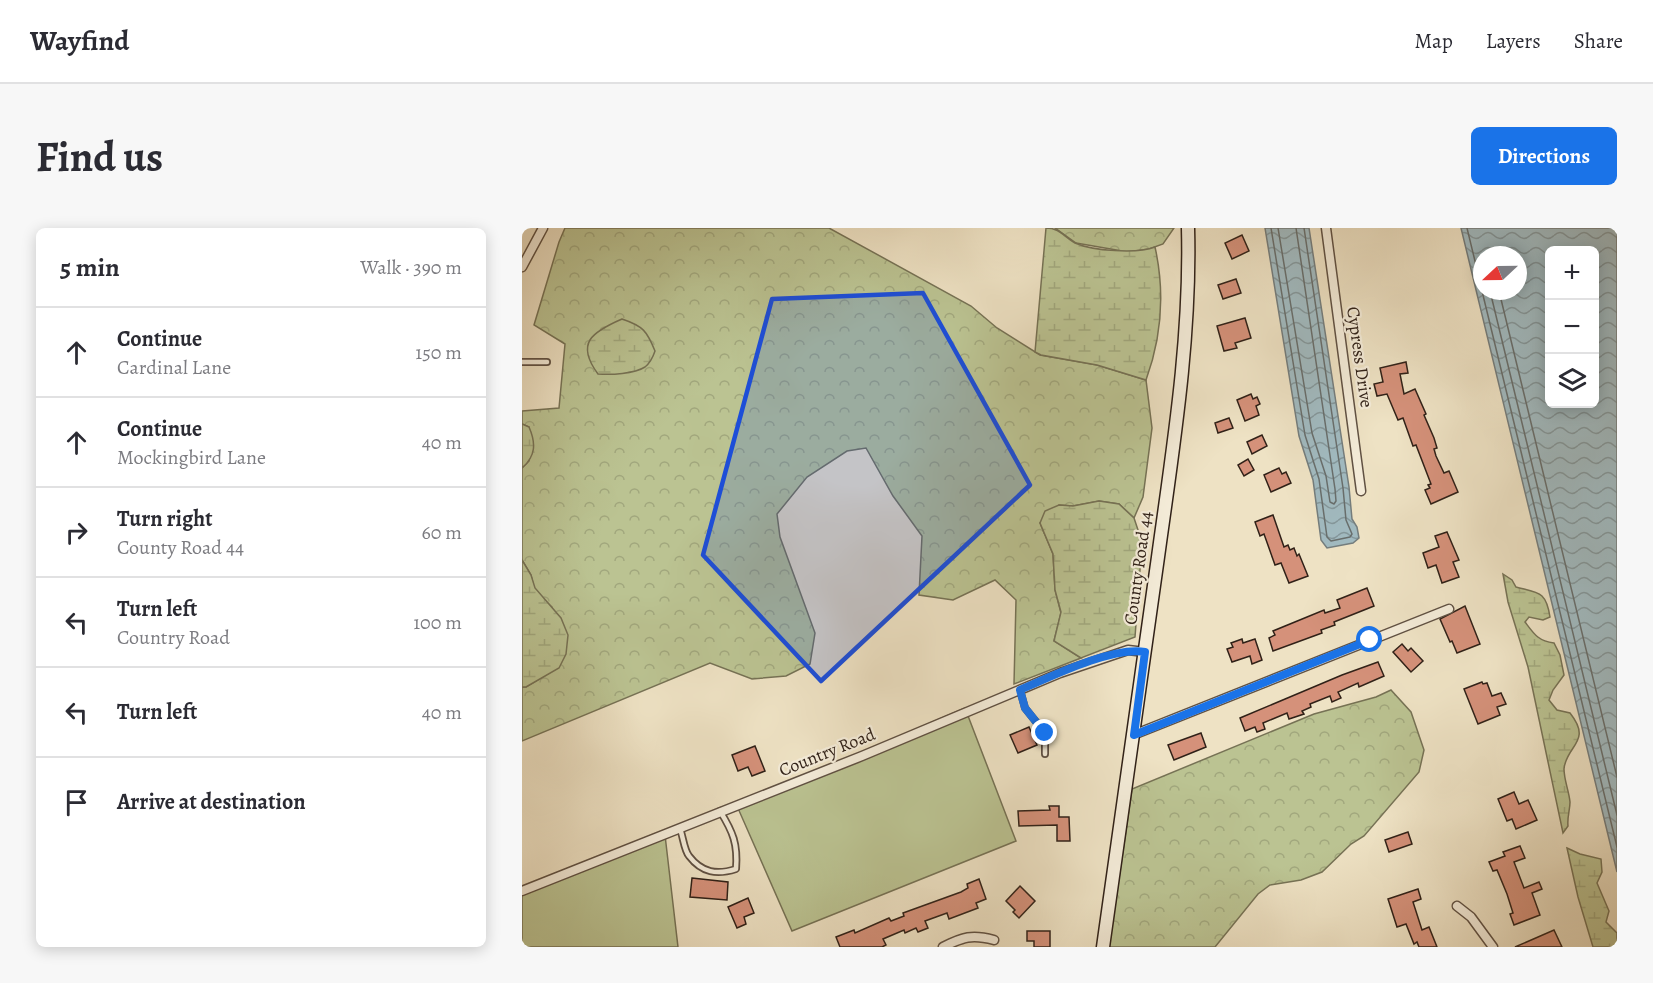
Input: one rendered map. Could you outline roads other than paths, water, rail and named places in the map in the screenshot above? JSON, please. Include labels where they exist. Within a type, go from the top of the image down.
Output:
[{"type":"main road","name":"County Road 44","points":[[1103,947],[1174,446],[1186,339],[1188,228]]},
{"type":"street","points":[[522,267],[543,228]]},
{"type":"street","name":"Cypress Drive","points":[[1326,228],[1361,491]]},
{"type":"street","points":[[1134,735],[1449,609]]},
{"type":"street","name":"Country Road","points":[[522,891],[1101,658],[1128,651],[1145,652]]},
{"type":"street","points":[[1456,906],[1471,917],[1493,947]]},
{"type":"street","points":[[943,947],[969,937],[979,936],[994,940]]},
{"type":"lane","points":[[522,362],[547,362]]},
{"type":"lane","points":[[1020,690],[1025,708],[1045,733],[1045,754]]},
{"type":"lane","points":[[680,828],[687,855],[705,870],[720,874],[736,868],[738,850],[728,824],[720,812]]},
{"type":"water","points":[[1265,228],[1309,228],[1352,519],[1357,527],[1359,538],[1353,543],[1327,548],[1321,540],[1313,480],[1299,436]]},
{"type":"water","points":[[1461,228],[1617,228],[1617,872],[1478,300],[1527,300],[1527,246],[1473,246],[1473,278]]}]
